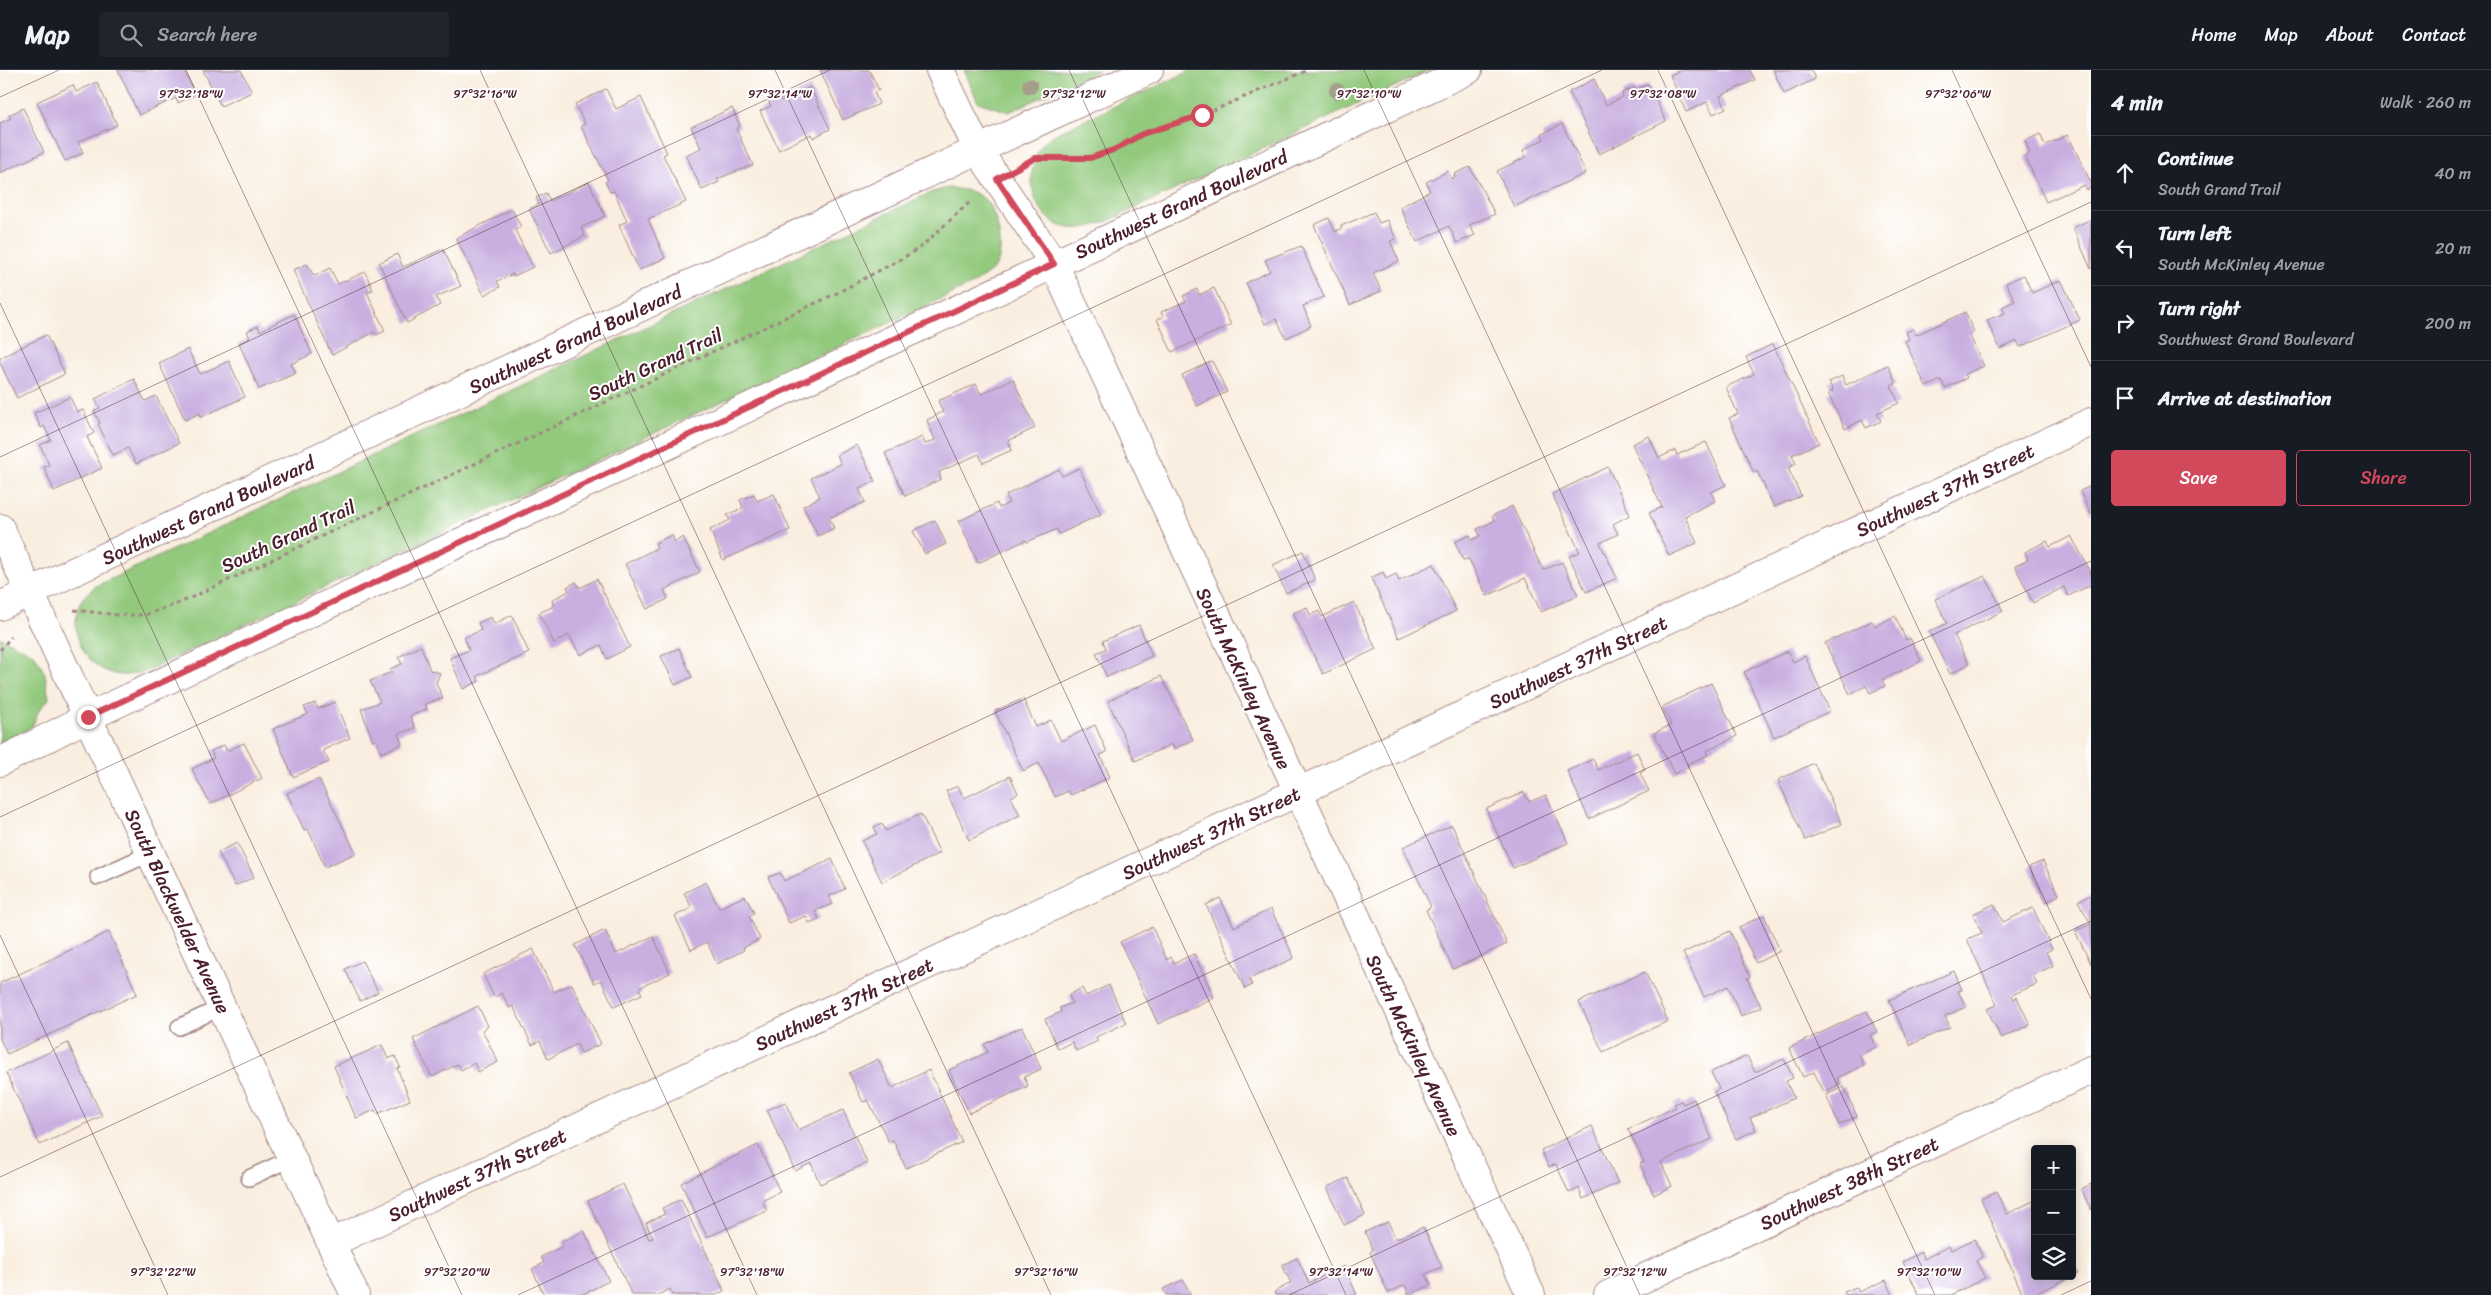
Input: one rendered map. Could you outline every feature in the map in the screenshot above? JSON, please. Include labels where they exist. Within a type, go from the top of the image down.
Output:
[{"type":"street","name":"South McKinley Avenue","points":[[940,70],[978,150],[1054,264],[1297,793],[1531,1295]]},
{"type":"street","name":"Southwest Grand Boulevard","points":[[0,606],[30,594],[1150,70]]},
{"type":"street","name":"Southwest Grand Boulevard","points":[[0,762],[88,717],[1468,70]]},
{"type":"street","name":"Southwest 37th Street","points":[[331,1243],[2091,422]]},
{"type":"street","name":"South Blackwelder Avenue","points":[[0,528],[355,1295]]},
{"type":"street","name":"Southwest 38th Street","points":[[1608,1295],[2091,1070]]},
{"type":"lane","points":[[98,876],[151,852]]},
{"type":"lane","points":[[179,1026],[222,1007]]},
{"type":"lane","points":[[249,1178],[292,1158]]},
{"type":"path","name":"South Grand Trail","points":[[0,650],[10,638],[72,610],[118,615],[145,615],[182,602],[835,294],[922,246],[997,179],[1035,158],[1090,158],[1116,149],[1142,134],[1202,115],[1308,70]]},
{"type":"green space","points":[[964,70],[1100,70],[1009,112],[978,102]]},
{"type":"green space","points":[[1192,70],[1430,70],[1106,222],[1088,227],[1069,228],[1057,224],[1048,218],[1040,209],[1035,199],[1032,177],[1033,166],[1043,143],[1057,133]]},
{"type":"green space","points":[[948,188],[969,191],[984,198],[991,208],[997,224],[1000,242],[999,259],[996,266],[989,273],[975,283],[144,672],[124,675],[109,672],[89,659],[82,649],[76,627],[77,615],[81,600],[96,586],[932,192]]},
{"type":"green space","points":[[0,637],[35,655],[45,674],[49,699],[39,710],[32,727],[0,744]]},
{"type":"building","points":[[118,70],[184,70],[195,95],[178,103],[176,98],[139,115]]},
{"type":"building","points":[[203,70],[241,70],[252,92],[221,106]]},
{"type":"building","points":[[820,70],[869,70],[879,90],[874,92],[879,104],[843,120]]},
{"type":"building","points":[[1681,70],[1750,70],[1755,80],[1720,96],[1726,108],[1713,114],[1707,102],[1686,112],[1670,75]]},
{"type":"building","points":[[1773,70],[1811,70],[1815,79],[1784,94]]},
{"type":"building","points":[[1594,79],[1606,105],[1623,97],[1622,93],[1634,87],[1635,90],[1648,84],[1666,121],[1599,154],[1569,92]]},
{"type":"building","points":[[97,82],[117,125],[78,142],[83,153],[65,161],[37,102],[73,85],[76,92]]},
{"type":"building","points":[[810,87],[830,129],[813,138],[811,134],[779,150],[760,111],[771,106],[767,98],[777,94],[781,101]]},
{"type":"building","points":[[606,89],[616,109],[641,97],[667,153],[663,155],[686,202],[648,219],[665,258],[639,270],[619,225],[627,221],[614,191],[610,192],[605,182],[608,180],[581,126],[585,124],[575,104]]},
{"type":"building","points":[[23,108],[44,152],[0,173],[0,123],[11,118],[9,115]]},
{"type":"building","points":[[732,108],[740,126],[736,129],[753,165],[717,179],[719,182],[702,190],[686,155],[701,148],[691,127]]},
{"type":"building","points":[[1562,124],[1586,173],[1514,207],[1497,171],[1526,157],[1523,150],[1544,139],[1542,134]]},
{"type":"building","points":[[2040,134],[2045,145],[2068,135],[2091,183],[2091,188],[2086,190],[2084,185],[2046,202],[2025,156],[2030,153],[2025,141]]},
{"type":"building","points":[[1470,167],[1495,214],[1469,225],[1475,235],[1457,243],[1449,226],[1417,242],[1400,207],[1430,191],[1426,182],[1448,171],[1451,179],[1455,177],[1454,174]]},
{"type":"building","points":[[589,182],[605,216],[581,228],[585,236],[551,253],[529,209],[539,204],[536,198],[546,193],[550,201]]},
{"type":"building","points":[[512,209],[521,227],[515,230],[533,267],[514,276],[513,274],[497,281],[500,287],[484,295],[456,238]]},
{"type":"building","points":[[1374,212],[1379,223],[1387,220],[1396,239],[1390,241],[1399,261],[1373,273],[1381,291],[1350,305],[1314,225],[1329,218],[1335,232],[1342,228],[1341,226]]},
{"type":"building","points":[[2091,219],[2091,269],[2073,228]]},
{"type":"building","points":[[1301,246],[1324,297],[1303,306],[1311,326],[1286,338],[1276,319],[1265,324],[1246,283],[1270,271],[1265,260]]},
{"type":"building","points":[[443,249],[461,286],[436,297],[440,305],[407,323],[379,263],[397,254],[403,267]]},
{"type":"building","points":[[307,264],[314,276],[330,268],[338,284],[365,272],[373,290],[367,292],[385,331],[376,335],[374,332],[332,355],[293,270]]},
{"type":"building","points":[[2024,275],[2032,293],[2061,280],[2080,320],[2020,347],[2017,341],[2000,349],[1987,320],[2005,313],[2002,307],[2015,301],[2006,283]]},
{"type":"building","points":[[1214,288],[1231,325],[1172,352],[1157,319],[1163,317],[1161,312],[1186,301],[1183,296],[1197,289],[1199,295]]},
{"type":"building","points":[[1965,312],[1974,332],[1969,334],[1984,366],[1965,374],[1967,378],[1945,388],[1941,380],[1926,387],[1905,341],[1909,339],[1906,332],[1913,329],[1916,335]]},
{"type":"building","points":[[294,314],[312,354],[291,364],[296,373],[259,389],[239,343],[250,338],[247,331],[258,326],[260,331]]},
{"type":"building","points":[[46,335],[65,374],[17,398],[0,363],[0,358]]},
{"type":"building","points":[[1773,344],[1819,443],[1792,455],[1796,464],[1788,468],[1801,496],[1774,507],[1757,471],[1754,473],[1729,418],[1738,414],[1726,387],[1754,374],[1746,357]]},
{"type":"building","points":[[188,349],[200,374],[229,361],[245,397],[201,417],[200,413],[185,420],[159,363]]},
{"type":"building","points":[[1212,361],[1227,392],[1197,406],[1182,375]]},
{"type":"building","points":[[1888,365],[1896,384],[1891,386],[1899,403],[1877,413],[1881,421],[1866,428],[1862,420],[1845,429],[1828,393],[1833,391],[1829,382],[1842,376],[1846,385]]},
{"type":"building","points":[[134,379],[145,401],[156,396],[179,443],[136,464],[128,448],[113,455],[94,411],[100,408],[95,399]]},
{"type":"building","points":[[1013,379],[1035,428],[1008,441],[1012,450],[983,463],[979,454],[939,472],[941,479],[905,496],[885,453],[922,437],[925,444],[935,440],[927,420],[943,412],[938,401],[976,384],[981,394]]},
{"type":"building","points":[[70,397],[77,412],[83,410],[94,433],[87,437],[102,468],[54,491],[44,467],[49,465],[40,445],[51,440],[44,426],[41,428],[34,413]]},
{"type":"building","points":[[1649,436],[1659,458],[1675,450],[1677,455],[1706,442],[1726,485],[1711,492],[1715,501],[1685,516],[1697,543],[1669,556],[1649,513],[1662,507],[1632,444]]},
{"type":"building","points":[[857,445],[875,481],[859,489],[865,502],[829,518],[834,528],[818,536],[803,506],[820,497],[811,478],[841,464],[837,455]]},
{"type":"building","points":[[1608,467],[1630,515],[1613,524],[1618,534],[1600,543],[1617,578],[1586,592],[1569,556],[1580,552],[1552,494]]},
{"type":"building","points":[[1079,468],[1101,514],[1059,534],[1057,529],[1027,542],[1026,540],[978,563],[959,521],[997,503],[999,508],[1009,503],[1006,495],[1059,469],[1062,476]]},
{"type":"building","points":[[2091,486],[2091,515],[2080,491]]},
{"type":"building","points":[[754,494],[757,501],[774,494],[790,530],[723,560],[710,530],[730,520],[727,515],[743,508],[740,500]]},
{"type":"building","points":[[1512,506],[1543,570],[1562,562],[1578,595],[1541,612],[1525,578],[1487,596],[1469,559],[1463,560],[1455,542],[1470,535],[1472,540],[1480,536],[1477,529],[1494,521],[1492,516]]},
{"type":"building","points":[[935,520],[946,544],[925,554],[913,531]]},
{"type":"building","points":[[672,535],[675,542],[683,537],[700,572],[664,590],[668,599],[647,609],[625,564],[657,548],[655,543]]},
{"type":"building","points":[[2071,536],[2091,572],[2091,585],[2068,596],[2064,587],[2033,603],[2015,566],[2028,560],[2025,552],[2047,541],[2050,547]]},
{"type":"building","points":[[1303,551],[1315,580],[1286,593],[1273,565]]},
{"type":"building","points":[[1434,564],[1456,611],[1399,638],[1371,578],[1383,572],[1386,579],[1396,574],[1399,581]]},
{"type":"building","points":[[1985,576],[2003,611],[1954,635],[1969,664],[1950,674],[1929,632],[1947,623],[1935,599]]},
{"type":"building","points":[[597,579],[630,647],[607,659],[601,645],[580,655],[569,635],[554,643],[539,613],[554,606],[552,600],[569,591],[567,587],[576,582],[580,588]]},
{"type":"building","points":[[1354,602],[1376,649],[1323,674],[1293,613],[1307,607],[1310,615],[1319,611],[1322,617]]},
{"type":"building","points":[[512,615],[529,653],[477,676],[479,681],[463,689],[450,658],[469,650],[464,638],[481,630],[478,623],[491,617],[494,624]]},
{"type":"building","points":[[1895,616],[1906,640],[1910,638],[1921,661],[1882,680],[1885,686],[1870,693],[1866,686],[1850,694],[1825,643],[1872,621],[1875,626]]},
{"type":"building","points":[[1139,625],[1152,656],[1107,677],[1096,653],[1106,649],[1103,641]]},
{"type":"building","points":[[421,646],[430,670],[440,673],[436,683],[443,698],[425,704],[427,709],[410,716],[415,728],[398,734],[402,744],[381,753],[376,740],[373,741],[361,709],[380,702],[370,681],[392,672],[390,669],[402,664],[398,657]]},
{"type":"building","points":[[679,648],[692,677],[675,685],[661,656]]},
{"type":"building","points":[[1788,651],[1793,662],[1805,656],[1830,711],[1774,737],[1744,672]]},
{"type":"building","points":[[1161,676],[1193,740],[1174,749],[1172,744],[1135,761],[1108,701]]},
{"type":"building","points":[[1711,683],[1737,736],[1706,751],[1708,755],[1687,764],[1688,767],[1674,774],[1654,733],[1671,725],[1662,707]]},
{"type":"building","points":[[1023,699],[1036,727],[1051,720],[1061,741],[1095,725],[1107,752],[1100,755],[1110,777],[1071,795],[1068,791],[1055,797],[1039,763],[1023,771],[995,711]]},
{"type":"building","points":[[335,702],[350,738],[323,750],[329,762],[293,777],[273,729],[308,714],[304,707],[315,703],[318,709]]},
{"type":"building","points":[[244,743],[262,778],[210,804],[192,769],[214,758],[211,751],[224,745],[227,751]]},
{"type":"building","points":[[1637,752],[1645,770],[1640,773],[1649,791],[1589,819],[1567,771],[1593,759],[1598,770]]},
{"type":"building","points":[[1814,763],[1842,824],[1805,840],[1778,780]]},
{"type":"building","points":[[1010,776],[1018,793],[1011,797],[1020,815],[969,840],[946,791],[958,786],[964,798]]},
{"type":"building","points":[[319,779],[356,853],[325,867],[308,829],[304,830],[287,793]]},
{"type":"building","points":[[1524,792],[1529,802],[1546,795],[1568,843],[1513,868],[1486,809]]},
{"type":"building","points":[[921,814],[940,853],[882,882],[862,841],[877,834],[874,827],[882,824],[886,831]]},
{"type":"building","points":[[1452,825],[1507,944],[1453,969],[1426,910],[1431,907],[1403,847]]},
{"type":"building","points":[[237,843],[254,877],[235,886],[218,852]]},
{"type":"building","points":[[832,859],[845,889],[829,896],[833,904],[815,911],[819,919],[809,923],[806,916],[789,923],[768,877],[780,873],[784,881]]},
{"type":"building","points":[[2043,861],[2059,895],[2046,902],[2029,867]]},
{"type":"building","points":[[706,882],[719,908],[745,896],[754,913],[749,916],[760,939],[717,964],[707,942],[691,950],[675,916],[692,908],[684,893]]},
{"type":"building","points":[[2091,895],[2091,924],[2078,901]]},
{"type":"building","points":[[1220,898],[1234,927],[1271,909],[1294,958],[1249,979],[1252,985],[1245,989],[1206,905]]},
{"type":"building","points":[[1994,904],[2003,922],[2033,908],[2052,949],[2046,952],[2053,966],[2033,975],[2037,984],[2012,995],[2014,999],[2017,997],[2030,1025],[2001,1038],[1987,1009],[1997,1005],[1967,939],[1982,933],[1973,914]]},
{"type":"building","points":[[1764,915],[1780,951],[1756,963],[1739,927]]},
{"type":"building","points":[[2091,924],[2091,964],[2075,931]]},
{"type":"building","points":[[1152,927],[1167,960],[1171,957],[1174,963],[1194,954],[1214,997],[1158,1024],[1120,942]]},
{"type":"building","points":[[605,930],[616,954],[653,936],[670,973],[639,988],[642,994],[614,1007],[601,980],[594,983],[575,945]]},
{"type":"building","points":[[1730,931],[1750,977],[1747,978],[1761,1007],[1741,1016],[1728,986],[1704,997],[1683,953]]},
{"type":"building","points":[[109,932],[137,994],[7,1054],[0,1039],[0,983]]},
{"type":"building","points":[[533,949],[554,992],[572,984],[601,1044],[581,1053],[577,1044],[548,1059],[540,1041],[532,1045],[513,1006],[509,1008],[502,993],[494,997],[483,974]]},
{"type":"building","points":[[362,961],[378,992],[360,1001],[345,969]]},
{"type":"building","points":[[1954,971],[1962,990],[1958,991],[1966,1007],[1945,1016],[1950,1027],[1910,1045],[1889,1000]]},
{"type":"building","points":[[1645,972],[1668,1021],[1603,1052],[1579,1002]]},
{"type":"building","points":[[1109,985],[1126,1023],[1096,1037],[1098,1041],[1076,1051],[1072,1042],[1058,1049],[1045,1019],[1061,1012],[1060,1008],[1072,1003],[1069,995],[1082,988],[1086,996]]},
{"type":"building","points":[[478,1006],[488,1026],[482,1030],[498,1062],[478,1072],[474,1063],[461,1070],[458,1064],[432,1077],[413,1039]]},
{"type":"building","points":[[1867,1011],[1877,1032],[1870,1035],[1876,1047],[1859,1055],[1864,1065],[1837,1078],[1840,1084],[1824,1092],[1814,1072],[1803,1077],[1789,1048]]},
{"type":"building","points":[[1022,1027],[1041,1069],[1024,1077],[1028,1086],[969,1113],[949,1070],[988,1052],[984,1044]]},
{"type":"building","points":[[68,1043],[102,1116],[40,1145],[6,1073]]},
{"type":"building","points":[[382,1045],[388,1059],[395,1056],[400,1067],[397,1068],[410,1100],[377,1114],[375,1110],[356,1118],[334,1066]]},
{"type":"building","points":[[1747,1056],[1755,1072],[1784,1059],[1793,1078],[1786,1081],[1794,1098],[1750,1118],[1756,1130],[1736,1139],[1714,1092],[1719,1089],[1711,1072]]},
{"type":"building","points":[[878,1059],[892,1088],[929,1070],[962,1142],[906,1168],[893,1140],[889,1142],[868,1100],[863,1102],[849,1073]]},
{"type":"building","points":[[1844,1087],[1857,1116],[1839,1125],[1826,1095]]},
{"type":"building","points":[[1694,1099],[1712,1139],[1661,1162],[1672,1186],[1654,1195],[1640,1163],[1644,1162],[1628,1129],[1676,1107],[1674,1104],[1681,1101],[1683,1104]]},
{"type":"building","points":[[785,1102],[798,1130],[843,1110],[867,1163],[820,1184],[811,1163],[795,1171],[767,1110]]},
{"type":"building","points":[[1592,1126],[1618,1183],[1583,1199],[1579,1188],[1569,1193],[1556,1164],[1549,1167],[1541,1150]]},
{"type":"building","points":[[758,1145],[780,1192],[762,1201],[767,1211],[707,1237],[681,1183]]},
{"type":"building","points":[[1348,1178],[1365,1215],[1344,1225],[1327,1187]]},
{"type":"building","points":[[623,1184],[649,1239],[653,1238],[646,1223],[665,1214],[662,1208],[681,1199],[724,1291],[716,1295],[672,1295],[670,1289],[658,1295],[632,1295],[588,1201]]},
{"type":"building","points":[[2091,1184],[2091,1210],[2081,1189]]},
{"type":"building","points":[[1996,1192],[2007,1214],[2031,1202],[2031,1280],[2065,1280],[2032,1295],[2023,1295],[1981,1199]]},
{"type":"building","points":[[1388,1222],[1396,1239],[1423,1227],[1442,1267],[1426,1274],[1431,1285],[1409,1295],[1405,1285],[1388,1293],[1370,1252],[1373,1250],[1365,1232]]},
{"type":"building","points":[[584,1231],[609,1281],[581,1295],[544,1295],[532,1269],[544,1263],[541,1257],[563,1246],[562,1242]]},
{"type":"building","points":[[1974,1239],[1983,1257],[1976,1261],[1985,1278],[1951,1295],[1919,1295],[1903,1262],[1921,1252],[1924,1259],[1949,1246],[1951,1250]]},
{"type":"building","points":[[1297,1258],[1309,1283],[1344,1266],[1357,1295],[1276,1295],[1274,1292],[1291,1283],[1282,1265]]},
{"type":"building","points":[[1183,1280],[1191,1295],[1166,1295],[1163,1289]]},
{"type":"building","points":[[1886,1280],[1893,1295],[1846,1295],[1844,1292],[1856,1287],[1859,1292]]},
{"type":"route","points":[[88,717],[1054,264],[997,179],[1035,158],[1090,158],[1116,149],[1142,134],[1202,115]]}]
